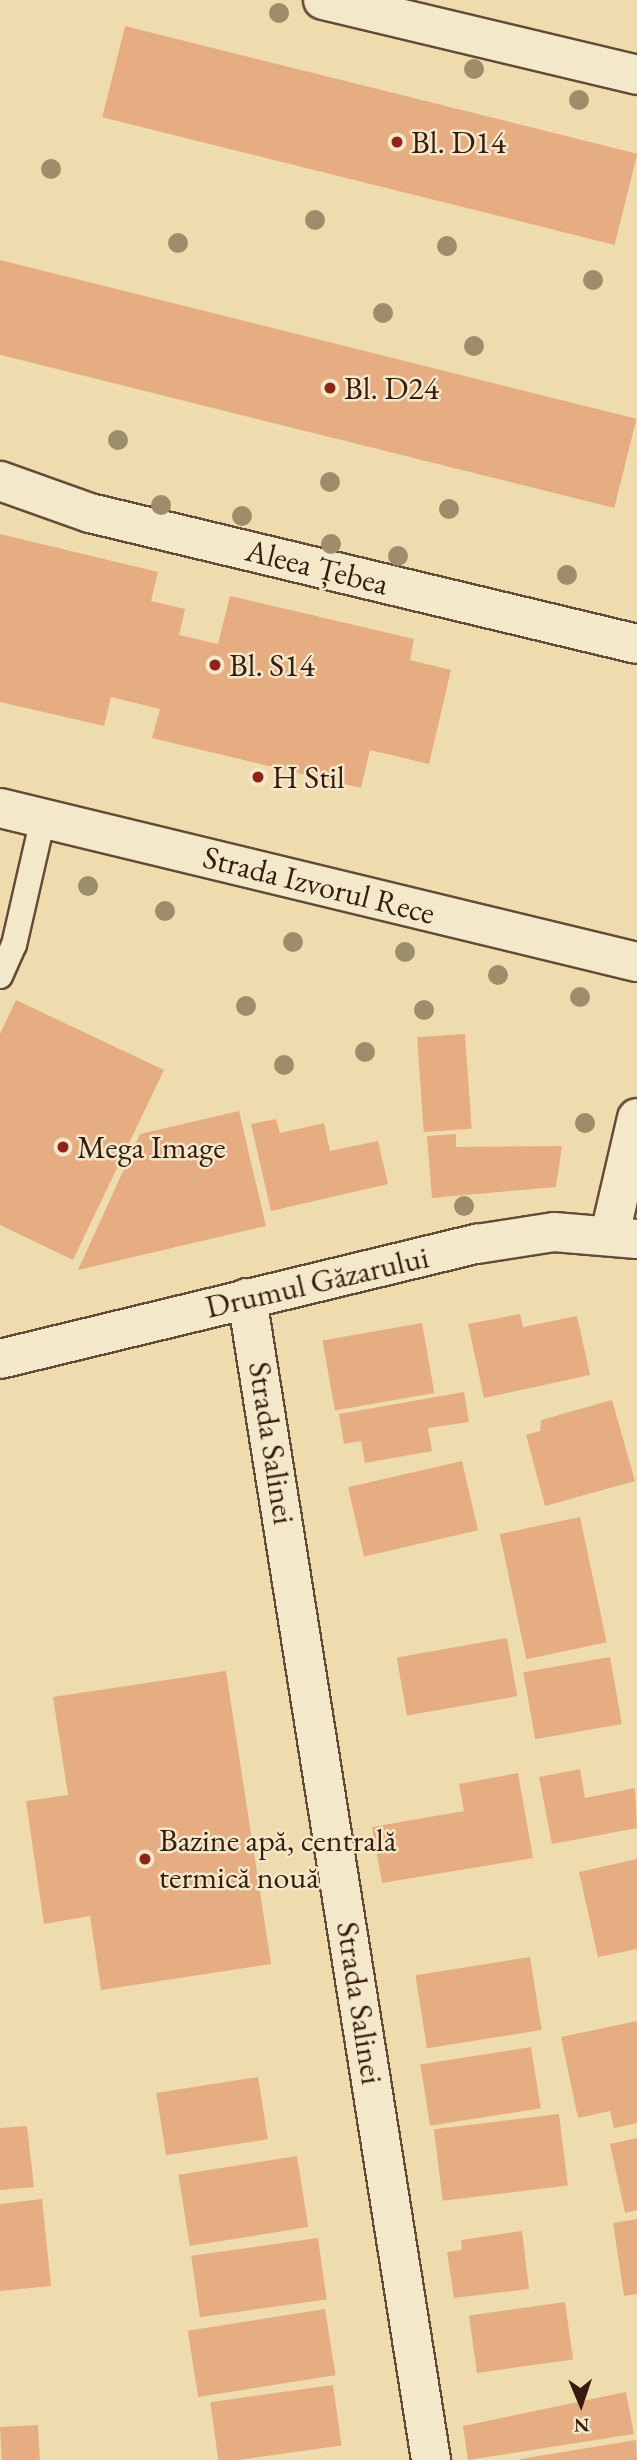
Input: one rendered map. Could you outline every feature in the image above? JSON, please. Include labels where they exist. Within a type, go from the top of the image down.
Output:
[{"type":"street","points":[[323,0],[637,75]]},
{"type":"street","name":"Aleea Țebea","points":[[0,481],[90,513],[637,644]]},
{"type":"street","name":"Strada Izvorul Rece","points":[[0,808],[637,962]]},
{"type":"street","points":[[623,1237],[637,1118]]},
{"type":"street","name":"Drumul Găzarului","points":[[0,1359],[501,1239],[554,1232],[623,1237]]},
{"type":"street","name":"Strada Salinei","points":[[247,1298],[431,2460]]},
{"type":"lane","points":[[0,976],[14,945],[43,818]]},
{"type":"building","name":"Bl. D14","points":[[125,26],[637,154],[615,245],[102,117]]},
{"type":"building","name":"Bl. D24","points":[[0,260],[637,419],[614,508],[0,355]]},
{"type":"building","name":"Bl. S14","points":[[0,534],[158,572],[151,601],[185,609],[179,635],[218,644],[230,596],[414,639],[410,660],[451,670],[429,764],[370,750],[361,788],[152,738],[160,709],[111,697],[104,726],[0,702]]},
{"type":"building","name":"Mega Image","points":[[16,1000],[164,1070],[73,1260],[0,1225],[0,1034]]},
{"type":"building","points":[[465,1034],[472,1129],[424,1132],[417,1037]]},
{"type":"building","points":[[239,1111],[266,1226],[78,1270],[140,1134]]},
{"type":"building","points":[[276,1119],[280,1133],[324,1123],[330,1151],[378,1141],[388,1184],[271,1211],[251,1124]]},
{"type":"building","points":[[456,1134],[456,1147],[562,1146],[556,1187],[432,1198],[427,1136]]},
{"type":"building","points":[[520,1314],[523,1327],[577,1316],[590,1375],[484,1398],[468,1324]]},
{"type":"building","points":[[422,1323],[434,1393],[335,1410],[323,1341]]},
{"type":"building","points":[[464,1392],[469,1422],[428,1428],[432,1451],[365,1463],[361,1441],[344,1444],[339,1414]]},
{"type":"building","points":[[612,1400],[635,1481],[545,1506],[526,1435],[540,1431],[541,1420]]},
{"type":"building","points":[[462,1461],[478,1530],[364,1556],[348,1487]]},
{"type":"building","points":[[580,1517],[607,1642],[526,1659],[500,1534]]},
{"type":"building","points":[[507,1638],[517,1696],[407,1716],[397,1657]]},
{"type":"building","points":[[610,1657],[622,1724],[535,1739],[523,1672]]},
{"type":"building","name":"Bazine apă, centrală termică nouă","points":[[226,1671],[271,1964],[101,1990],[90,1916],[44,1924],[26,1801],[68,1795],[53,1697]]},
{"type":"building","points":[[580,1769],[585,1798],[635,1788],[637,1828],[552,1844],[539,1777]]},
{"type":"building","points":[[518,1773],[533,1858],[382,1883],[372,1827],[464,1811],[459,1784]]},
{"type":"building","points":[[637,1859],[637,1949],[598,1957],[579,1872]]},
{"type":"building","points":[[530,1957],[542,2030],[427,2048],[415,1975]]},
{"type":"building","points":[[637,2021],[637,2123],[614,2128],[610,2111],[578,2118],[561,2037]]},
{"type":"building","points":[[531,2047],[541,2108],[430,2126],[420,2065]]},
{"type":"building","points":[[258,2077],[268,2139],[166,2155],[156,2093]]},
{"type":"building","points":[[559,2114],[568,2185],[443,2201],[434,2129]]},
{"type":"building","points":[[27,2126],[34,2187],[0,2190],[0,2128]]},
{"type":"building","points":[[637,2138],[637,2210],[625,2213],[610,2144]]},
{"type":"building","points":[[297,2156],[308,2227],[190,2246],[178,2175]]},
{"type":"building","points":[[42,2199],[51,2286],[0,2291],[0,2204]]},
{"type":"building","points":[[637,2219],[637,2294],[624,2296],[613,2223]]},
{"type":"building","points":[[522,2231],[529,2289],[454,2298],[447,2252],[462,2250],[461,2240]]},
{"type":"building","points":[[318,2238],[327,2299],[200,2317],[191,2256]]},
{"type":"building","points":[[565,2302],[573,2359],[477,2373],[469,2315]]},
{"type":"building","points":[[325,2309],[335,2375],[198,2397],[188,2331]]},
{"type":"building","points":[[333,2385],[341,2445],[238,2460],[218,2460],[210,2402]]},
{"type":"building","points":[[626,2392],[634,2434],[468,2460],[463,2426]]},
{"type":"building","points":[[38,2425],[40,2460],[2,2460],[0,2427]]},
{"type":"building","points":[[636,2440],[637,2460],[520,2460],[520,2459]]},
{"type":"place","name":"Bl. D14","points":[[397,142]]},
{"type":"place","name":"Bl. D24","points":[[330,388]]},
{"type":"place","name":"Bl. S14","points":[[215,665]]},
{"type":"place","name":"H Stil","points":[[258,777]]},
{"type":"place","name":"Mega Image","points":[[63,1147]]},
{"type":"place","name":"Bazine apă, centrală termică nouă","points":[[145,1859]]}]
